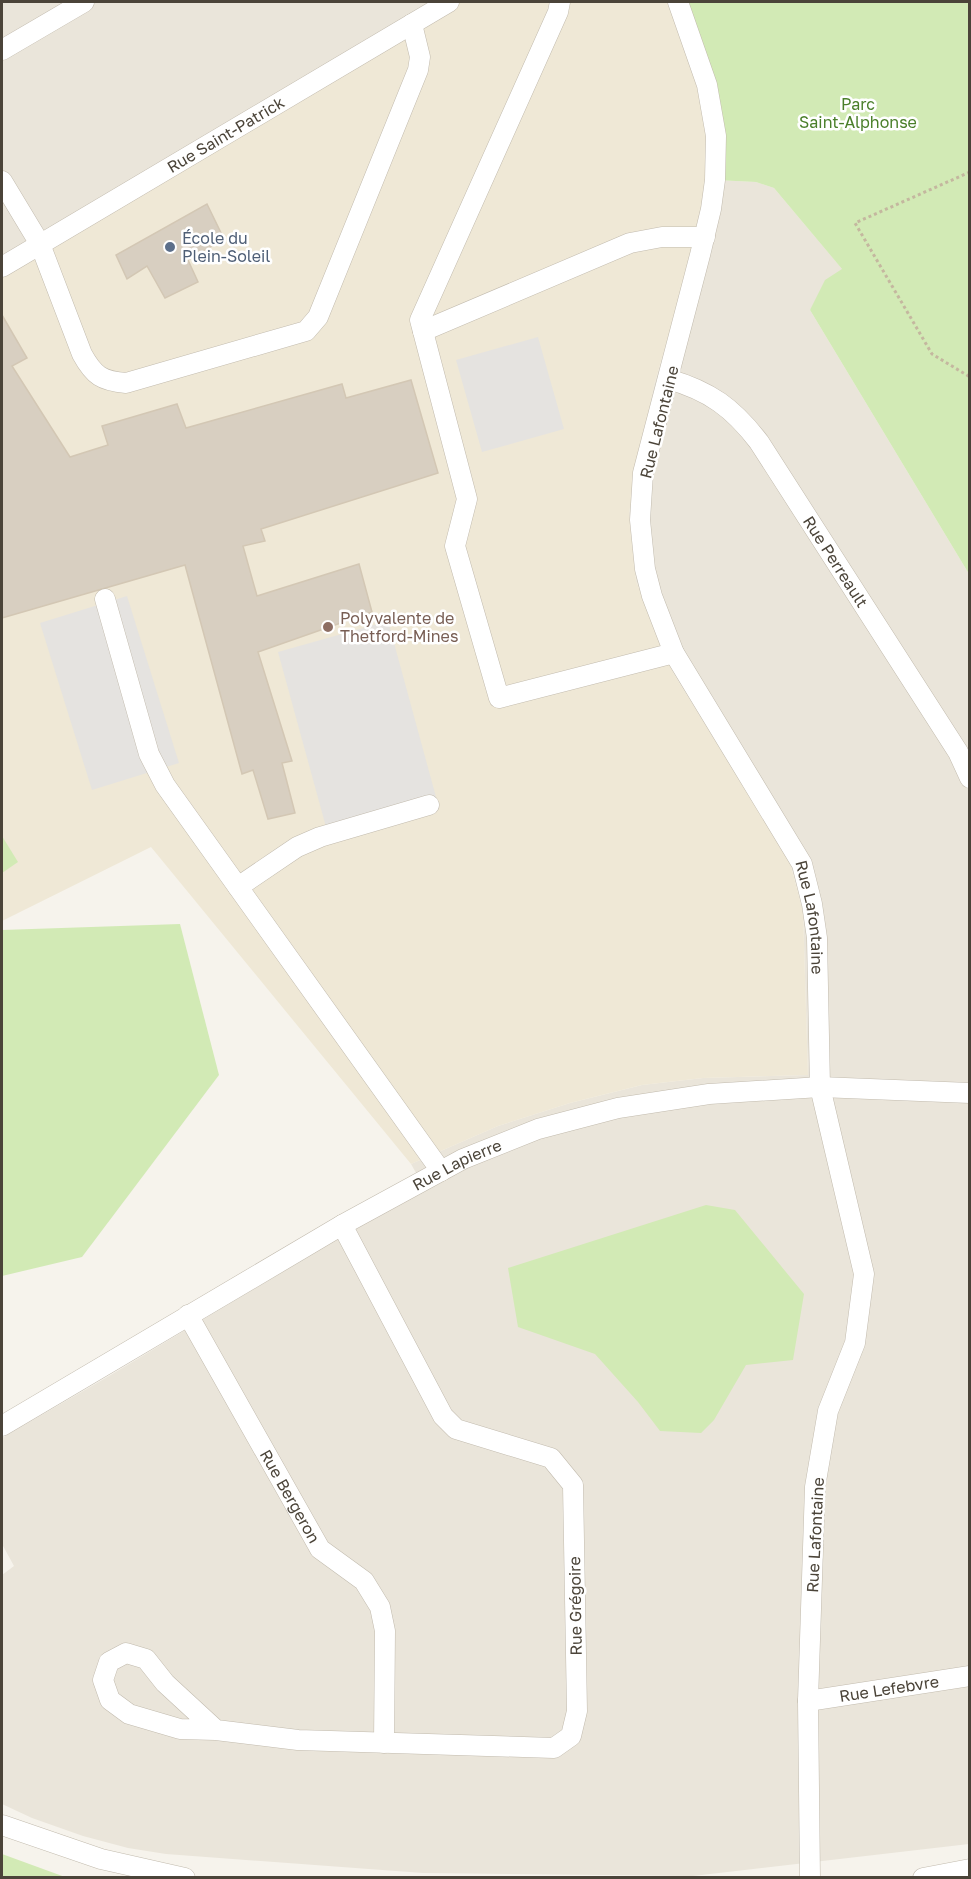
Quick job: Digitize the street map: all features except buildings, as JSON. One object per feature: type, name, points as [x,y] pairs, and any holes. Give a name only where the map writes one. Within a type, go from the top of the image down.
[{"type":"street","points":[[2,50],[84,2]]},
{"type":"street","name":"Rue Saint-Patrick","points":[[2,267],[449,2]]},
{"type":"street","points":[[560,2],[553,23],[420,320],[467,499],[455,546],[499,698],[674,653]]},
{"type":"street","name":"Rue Lafontaine","points":[[678,2],[707,85],[716,136],[715,180],[705,237],[643,474],[640,520],[645,569],[649,587],[674,653],[802,864],[812,904],[817,938],[820,1087],[864,1274],[855,1343],[828,1411],[815,1487],[808,1701],[810,1878]]},
{"type":"street","points":[[2,181],[40,244],[90,370],[107,381],[126,384],[306,331],[318,317],[418,70],[420,57],[412,24]]},
{"type":"street","points":[[423,331],[630,243],[662,237],[705,237]]},
{"type":"street","name":"Rue Perreault","points":[[668,379],[688,385],[717,400],[741,419],[759,442],[958,752],[969,778]]},
{"type":"street","points":[[105,599],[149,754],[165,785],[441,1171]]},
{"type":"street","points":[[238,887],[297,847],[320,837],[429,805]]},
{"type":"street","name":"Rue Lapierre","points":[[2,1426],[342,1225],[463,1159],[538,1129],[618,1108],[709,1094],[820,1087],[969,1093]]},
{"type":"street","name":"Rue Grégoire","points":[[216,1730],[165,1683],[146,1659],[126,1653],[109,1662],[104,1680],[110,1700],[129,1714],[180,1729],[216,1730],[298,1740],[554,1748],[571,1736],[577,1711],[573,1485],[551,1458],[456,1429],[443,1416],[342,1225]]},
{"type":"street","name":"Rue Bergeron","points":[[188,1315],[320,1549],[364,1581],[380,1607],[385,1631],[384,1743]]},
{"type":"street","name":"Rue Lefebvre","points":[[808,1701],[969,1676]]},
{"type":"street","points":[[2,1825],[101,1859],[185,1878]]},
{"type":"street","points":[[923,1878],[969,1869]]},
{"type":"path","points":[[969,172],[855,223],[932,354],[969,377]]},
{"type":"shaded area","points":[[2,2],[454,2],[2,276]]},
{"type":"shaded area","name":"Polyvalente de Thetford-Mines","points":[[454,2],[678,2],[707,85],[715,180],[654,385],[629,513],[636,581],[674,674],[789,859],[803,911],[808,1075],[703,1078],[642,1085],[570,1103],[498,1126],[411,1164],[151,847],[2,921],[2,276]]},
{"type":"shaded area","points":[[715,180],[756,182],[774,188],[843,270],[810,310],[969,574],[969,1844],[693,1876],[423,1873],[166,1854],[128,1848],[83,1836],[32,1818],[2,1804],[2,1575],[14,1566],[2,1544],[2,1438],[424,1187],[411,1164],[498,1126],[570,1103],[642,1085],[703,1078],[808,1075],[803,911],[789,859],[674,674],[636,581],[629,513],[636,455],[654,385]]},
{"type":"shaded area","points":[[538,337],[564,429],[482,452],[456,360]]},
{"type":"shaded area","points":[[127,596],[179,763],[92,790],[40,623]]},
{"type":"shaded area","points":[[388,621],[436,797],[326,827],[278,652]]},
{"type":"green space","name":"Parc Saint-Alphonse","points":[[677,2],[969,2],[969,574],[810,310],[825,280],[842,269],[774,188],[756,182],[715,180],[716,136]]},
{"type":"green space","points":[[2,836],[18,862],[2,873]]},
{"type":"green space","points":[[180,924],[219,1075],[82,1257],[2,1276],[2,930]]},
{"type":"green space","points":[[706,1205],[735,1210],[804,1294],[793,1360],[746,1365],[714,1420],[701,1433],[660,1431],[638,1402],[595,1354],[518,1327],[508,1268]]},
{"type":"green space","points":[[2,1854],[65,1877],[2,1877]]},
{"type":"place","name":"École du Plein-Soleil","points":[[170,247]]},
{"type":"place","name":"Polyvalente de Thetford-Mines","points":[[328,627]]}]
